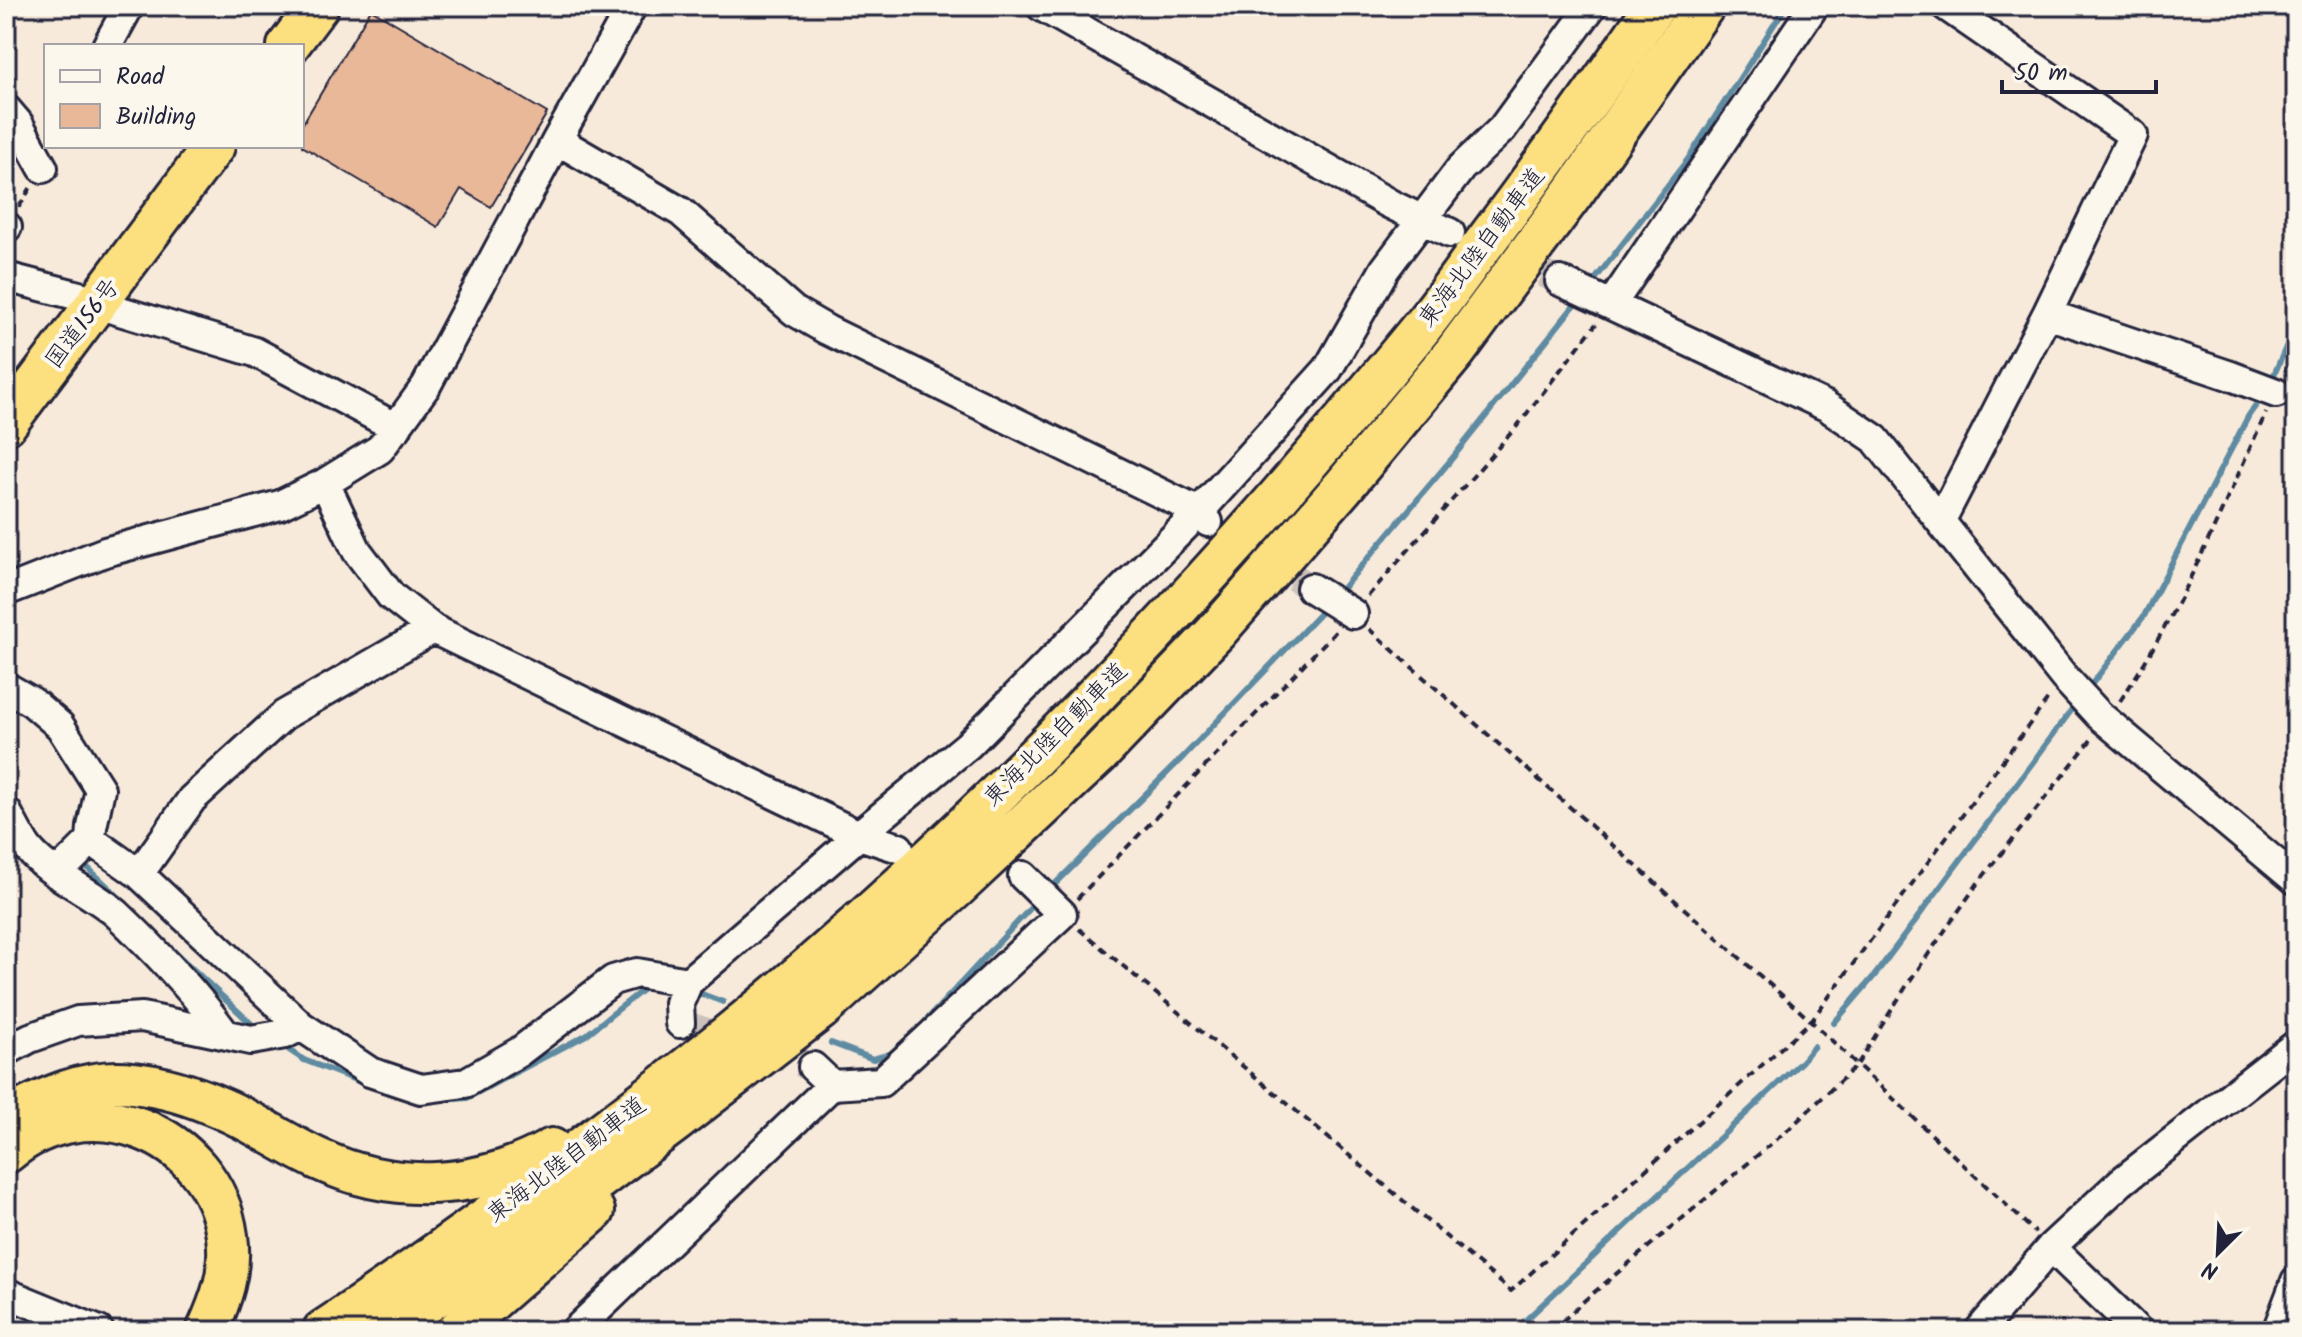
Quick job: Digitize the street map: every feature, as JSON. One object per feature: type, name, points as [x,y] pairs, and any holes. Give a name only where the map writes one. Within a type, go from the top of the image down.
[{"type":"highway","points":[[290,44],[318,6]]},
{"type":"highway","name":"東海北陸自動車道","points":[[323,1331],[404,1277],[647,1099],[788,986],[910,856],[1064,729],[1310,460],[1433,313],[1540,170],[1655,6]]},
{"type":"highway","name":"東海北陸自動車道","points":[[387,1331],[577,1195],[821,1009],[1098,755],[1216,632],[1343,487],[1455,352],[1573,193],[1704,6]]},
{"type":"highway","name":"国道156号","points":[[6,424],[92,301],[212,148]]},
{"type":"highway","name":"国道156号","points":[[6,384],[39,346],[92,301]]},
{"type":"highway","points":[[6,1119],[40,1100],[86,1085],[131,1082],[175,1091],[222,1108],[319,1160],[361,1175],[402,1182],[442,1184],[482,1178],[526,1163],[577,1134],[642,1088],[852,917],[910,856]]},
{"type":"highway","points":[[457,1331],[821,1009]]},
{"type":"highway","points":[[6,1153],[42,1132],[77,1120],[111,1120],[143,1129],[176,1147],[201,1171],[218,1200],[227,1236],[228,1270],[221,1302],[207,1331]]},
{"type":"street","points":[[108,44],[129,6]]},
{"type":"street","points":[[6,591],[105,552],[280,505],[325,483],[380,449],[426,386],[632,6]]},
{"type":"street","points":[[1041,6],[1308,158],[1450,233]]},
{"type":"street","points":[[91,840],[139,874],[301,1026],[370,1072],[421,1089],[465,1083],[519,1052],[613,980],[637,973],[684,997],[859,835],[968,745],[1204,517],[1328,369],[1385,269],[1461,168],[1502,129],[1592,6]]},
{"type":"street","points":[[1608,303],[1814,6]]},
{"type":"street","points":[[1941,520],[2047,314],[2133,135],[1946,6]]},
{"type":"street","points":[[6,109],[48,157]]},
{"type":"street","points":[[557,140],[681,212],[794,311],[1204,517]]},
{"type":"street","points":[[6,277],[255,352],[397,428]]},
{"type":"street","points":[[1563,282],[1826,406],[1875,439],[2068,681],[2102,718],[2296,880]]},
{"type":"street","points":[[2047,314],[2268,390]]},
{"type":"street","points":[[325,483],[357,551],[391,596],[433,629],[859,835],[910,856]]},
{"type":"street","points":[[139,874],[192,799],[284,715],[433,629]]},
{"type":"street","points":[[6,687],[32,702],[60,726],[100,789],[91,840],[57,874]]},
{"type":"street","points":[[6,811],[25,845],[57,874],[116,913],[201,1000],[225,1034]]},
{"type":"street","points":[[575,1331],[823,1076],[881,1082],[1042,896]]},
{"type":"street","points":[[6,1051],[30,1038],[78,1021],[142,1017],[251,1040],[285,1034],[301,1026]]},
{"type":"street","points":[[1979,1331],[2051,1247],[2121,1182],[2296,1045]]},
{"type":"street","points":[[2051,1247],[2138,1331]]},
{"type":"street","points":[[2277,1331],[2296,1281]]},
{"type":"street","points":[[6,1293],[99,1331]]},
{"type":"path","points":[[6,226],[48,157]]},
{"type":"path","points":[[1608,303],[1518,425],[1331,601],[1042,896],[1511,1291],[1811,1021],[2068,681]]},
{"type":"path","points":[[1552,1331],[1790,1128],[1857,1065],[1909,982],[1978,883],[2140,672],[2200,556],[2268,390]]},
{"type":"path","points":[[1331,601],[1811,1021],[2051,1247]]},
{"type":"building","points":[[371,9],[547,113],[491,207],[461,189],[438,227],[304,147],[304,122]]},
{"type":"waterway","points":[[1590,286],[1688,159],[1786,6]]},
{"type":"waterway","points":[[1337,595],[1450,461],[1581,297]]},
{"type":"waterway","points":[[2270,384],[2296,324]]},
{"type":"waterway","points":[[2088,689],[2144,616],[2249,415],[2262,397]]},
{"type":"waterway","points":[[1049,890],[1183,757],[1327,606]]},
{"type":"waterway","points":[[1834,1023],[1875,975],[2076,704]]},
{"type":"waterway","points":[[89,869],[124,902]]},
{"type":"waterway","points":[[831,1043],[873,1059],[890,1054],[920,1027],[1038,900]]},
{"type":"waterway","points":[[166,944],[257,1029]]},
{"type":"waterway","points":[[442,1100],[467,1098],[586,1035],[650,984]]},
{"type":"waterway","points":[[691,990],[723,1002]]},
{"type":"waterway","points":[[1514,1331],[1802,1061],[1814,1046]]},
{"type":"waterway","points":[[289,1050],[304,1060],[363,1083]]},
{"type":"tunnel","points":[[1466,239],[1560,281]]},
{"type":"tunnel","points":[[1259,555],[1311,588]]},
{"type":"tunnel","points":[[680,1023],[813,1067]]}]
